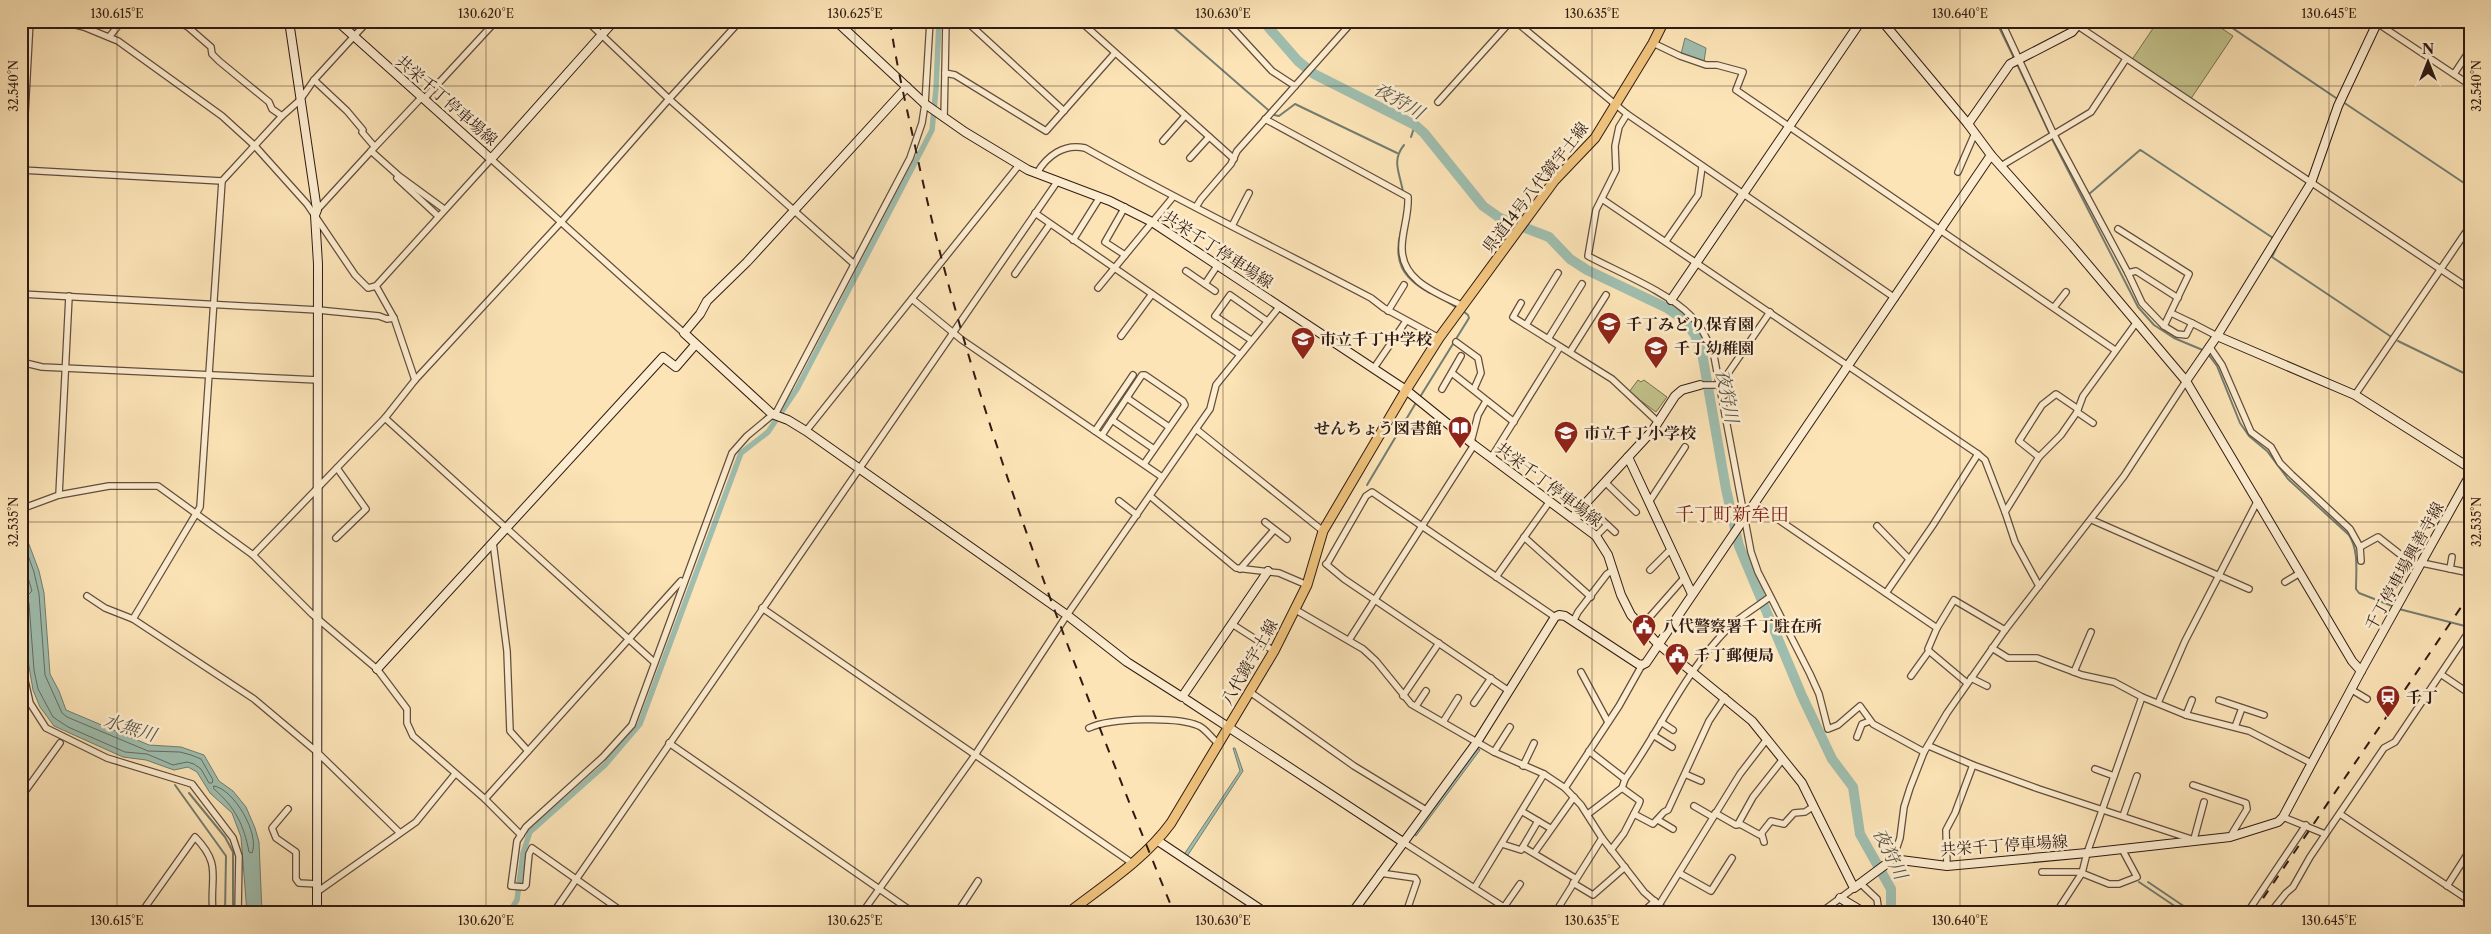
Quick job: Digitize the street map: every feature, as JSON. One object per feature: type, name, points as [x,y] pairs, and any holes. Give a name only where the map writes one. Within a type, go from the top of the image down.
[{"type":"main road","name":"県道14号八代鏡宇土線","points":[[1407,392],[1439,338],[1554,181],[1595,138],[1613,105],[1654,43],[1664,21]]},
{"type":"main road","name":"八代鏡宇土線","points":[[1068,913],[1158,840],[1183,804],[1274,651],[1296,610],[1307,585],[1323,531],[1407,392]]},
{"type":"street","points":[[21,188],[30,21]]},
{"type":"street","points":[[60,21],[84,27],[110,37],[138,54],[222,116],[255,146],[316,212],[355,275],[368,288],[376,286],[490,158],[772,414],[788,420],[806,431],[1067,614],[1127,662],[1182,697],[1268,571]]},
{"type":"street","points":[[110,37],[122,21]]},
{"type":"street","points":[[176,21],[203,39],[211,47],[212,54],[219,61],[240,77],[268,102],[272,109],[282,116]]},
{"type":"street","points":[[289,21],[316,212],[318,310],[317,913]]},
{"type":"street","name":"共栄千丁停車場線","points":[[337,21],[490,158],[614,21]]},
{"type":"street","points":[[133,619],[200,507],[222,181],[282,116],[300,100],[314,80],[368,21]]},
{"type":"street","points":[[316,212],[371,150],[420,99],[424,99],[496,21]]},
{"type":"street","points":[[587,21],[669,99],[854,264]]},
{"type":"street","points":[[253,555],[384,418],[415,380],[561,222],[740,21]]},
{"type":"street","name":"共栄千丁停車場線","points":[[836,21],[937,114],[1019,164],[1057,182],[1125,207],[1152,222],[1374,368],[1596,536],[1608,555],[1626,605],[1641,626],[1658,644],[1752,721],[1767,739],[1802,783],[1857,886]]},
{"type":"street","points":[[624,913],[575,881],[532,848],[528,854],[524,887],[511,886],[517,841],[537,816],[604,757],[632,725],[684,578],[732,453],[777,411],[910,158],[922,123],[925,104],[930,21]]},
{"type":"street","points":[[944,118],[946,21]]},
{"type":"street","points":[[966,21],[1064,111]]},
{"type":"street","points":[[1080,21],[1234,159]]},
{"type":"street","points":[[1226,21],[1272,70],[1296,85]]},
{"type":"street","points":[[1196,208],[1201,199],[1234,159],[1237,151],[1268,114],[1353,21]]},
{"type":"street","points":[[1438,102],[1511,21]]},
{"type":"street","points":[[1516,21],[1613,105],[1895,298]]},
{"type":"street","points":[[1671,300],[1861,21]]},
{"type":"street","points":[[1882,21],[1968,124],[1991,155],[2186,381],[2352,661],[2361,671],[2283,816],[2326,834]]},
{"type":"street","points":[[2001,21],[2016,61],[2128,272],[2142,303],[2164,326],[2183,336],[2186,335],[2192,323]]},
{"type":"street","points":[[1820,913],[1890,862],[1900,838],[1904,807],[1924,752],[1969,680],[2005,630],[2092,520],[2124,476],[2206,349],[2217,336],[2311,183],[2338,106],[2377,22],[2470,85]]},
{"type":"street","points":[[1968,124],[2005,69],[2016,61],[2072,32],[2079,24],[2126,59],[2470,289]]},
{"type":"street","points":[[1654,43],[1680,56],[1706,65],[1716,65],[1743,72],[1736,90],[2055,306],[2115,350]]},
{"type":"street","points":[[2454,74],[2470,50]]},
{"type":"street","points":[[945,73],[955,75],[1046,131],[1115,53]]},
{"type":"street","points":[[2001,166],[2053,133],[2091,112],[2126,59]]},
{"type":"street","points":[[314,80],[347,111],[363,130],[362,132],[371,150],[438,216]]},
{"type":"street","points":[[684,333],[700,314],[707,301],[795,210],[907,87]]},
{"type":"street","points":[[1268,114],[1408,197],[1409,212],[1402,247],[1403,262],[1411,276],[1461,308]]},
{"type":"street","points":[[1627,114],[1619,127],[1615,146],[1616,170],[1596,210],[1588,256],[1671,300],[1690,315],[1707,338],[1714,356],[1743,520],[1751,552],[1769,597],[1819,694],[1828,729],[1838,725],[1860,706],[1870,721],[1924,752]]},
{"type":"street","points":[[1163,141],[1185,116]]},
{"type":"street","points":[[1958,172],[1975,133]]},
{"type":"street","points":[[1190,158],[1209,136]]},
{"type":"street","points":[[1037,173],[1060,150],[1076,146],[1085,148],[1173,197],[1371,298],[1388,311],[1439,338]]},
{"type":"street","points":[[371,150],[399,176],[444,209]]},
{"type":"street","points":[[1565,788],[1642,665],[1895,298],[1991,155]]},
{"type":"street","points":[[806,431],[1019,164]]},
{"type":"street","points":[[1666,242],[1698,195],[1702,167]]},
{"type":"street","points":[[22,170],[222,181]]},
{"type":"street","points":[[553,913],[1057,182]]},
{"type":"street","points":[[1232,226],[1249,193]]},
{"type":"street","points":[[1073,240],[1100,197]]},
{"type":"street","points":[[1098,288],[1173,197]]},
{"type":"street","points":[[1602,199],[1985,460],[2015,542],[2039,586]]},
{"type":"street","points":[[1125,207],[1105,242],[1125,255]]},
{"type":"street","points":[[1035,213],[1239,354]]},
{"type":"street","points":[[1015,274],[1050,224]]},
{"type":"street","points":[[2355,395],[2470,226]]},
{"type":"street","points":[[2118,229],[2188,274],[2164,326]]},
{"type":"street","points":[[1205,284],[1217,266]]},
{"type":"street","points":[[1186,271],[1215,291]]},
{"type":"street","points":[[2128,272],[2136,271],[2178,298]]},
{"type":"street","points":[[1526,325],[1558,273]]},
{"type":"street","points":[[1548,339],[1582,284]]},
{"type":"street","points":[[1388,311],[1404,285]]},
{"type":"street","points":[[376,286],[394,318],[415,380]]},
{"type":"street","points":[[2055,306],[2066,292]]},
{"type":"street","points":[[21,294],[318,310],[379,316],[387,320],[394,318]]},
{"type":"street","points":[[1121,336],[1152,294]]},
{"type":"street","points":[[1251,340],[1215,316],[1230,295],[1268,321]]},
{"type":"street","points":[[1570,352],[1606,295]]},
{"type":"street","points":[[59,495],[69,296]]},
{"type":"street","points":[[912,299],[953,333],[1162,477]]},
{"type":"street","points":[[1521,303],[1511,315],[1612,379],[1658,422]]},
{"type":"street","points":[[862,913],[975,755],[1067,614],[1196,430],[1210,409],[1216,385],[1239,354],[1280,306]]},
{"type":"street","points":[[1572,518],[1628,458],[1658,422],[1675,396],[1682,390],[1718,384],[1770,312]]},
{"type":"street","points":[[2171,314],[2217,336],[2355,395],[2470,468]]},
{"type":"street","points":[[1374,368],[1406,321]]},
{"type":"street","points":[[2005,512],[2039,457],[2061,435],[2078,410],[2083,396],[2136,323]]},
{"type":"street","points":[[1456,342],[1478,358],[1481,373],[1474,389]]},
{"type":"street","points":[[377,669],[663,356],[676,367],[695,345]]},
{"type":"street","points":[[1491,458],[1560,346]]},
{"type":"street","points":[[2206,349],[2222,366],[2252,432],[2271,447],[2280,463],[2350,529],[2360,548],[2361,561]]},
{"type":"street","points":[[1442,389],[1461,356]]},
{"type":"street","points":[[21,362],[42,367],[66,369],[318,380]]},
{"type":"street","points":[[1452,373],[1514,422]]},
{"type":"street","points":[[1095,431],[1133,375]]},
{"type":"street","points":[[1102,435],[1142,376],[1145,375],[1184,401],[1184,405],[1144,464]]},
{"type":"street","points":[[2039,457],[2019,441],[2042,405],[2056,394],[2092,423]]},
{"type":"street","points":[[1127,398],[1169,428]]},
{"type":"street","points":[[1349,640],[1376,600],[1472,444],[1478,415],[1486,401]]},
{"type":"street","points":[[384,418],[654,662]]},
{"type":"street","points":[[1112,420],[1154,449]]},
{"type":"street","points":[[1196,430],[1323,531]]},
{"type":"street","points":[[1649,502],[1685,447]]},
{"type":"street","points":[[1886,594],[1978,454]]},
{"type":"street","points":[[1628,458],[1692,594]]},
{"type":"street","points":[[336,538],[366,509],[337,468]]},
{"type":"street","name":"千丁停車場興善寺線","points":[[2361,671],[2470,475]]},
{"type":"street","points":[[1605,482],[1636,512]]},
{"type":"street","points":[[21,510],[59,495],[109,486],[158,486],[253,555],[317,618],[377,669],[406,709],[407,723],[413,736],[485,799],[521,834]]},
{"type":"street","points":[[1509,690],[1331,571],[1327,564],[1370,492],[1554,617]]},
{"type":"street","points":[[1150,496],[1236,568],[1268,571],[1307,585]]},
{"type":"street","points":[[2158,703],[2186,641],[2258,500]]},
{"type":"street","points":[[1118,501],[1137,515]]},
{"type":"street","points":[[1496,577],[1550,501]]},
{"type":"street","points":[[1754,503],[1937,628]]},
{"type":"street","points":[[1601,518],[1615,532]]},
{"type":"street","points":[[2092,520],[2249,589]]},
{"type":"street","points":[[1265,522],[1287,539]]},
{"type":"street","points":[[1596,536],[1607,525]]},
{"type":"street","points":[[1877,526],[1909,559]]},
{"type":"street","points":[[1240,569],[1274,530]]},
{"type":"street","points":[[2360,548],[2378,537],[2406,559],[2421,565],[2470,573]]},
{"type":"street","points":[[1524,538],[1591,597]]},
{"type":"street","points":[[493,542],[507,651],[510,731],[528,751]]},
{"type":"street","points":[[1650,570],[1670,549]]},
{"type":"street","points":[[2450,569],[2452,557]]},
{"type":"street","points":[[1573,622],[1578,612],[1607,574],[1613,570]]},
{"type":"street","points":[[2285,582],[2300,573]]},
{"type":"street","points":[[485,799],[684,578]]},
{"type":"street","points":[[1641,626],[1684,578]]},
{"type":"street","points":[[87,596],[105,608],[133,619],[254,699],[317,752],[399,832]]},
{"type":"street","points":[[1588,814],[1622,788],[1625,779],[1692,671],[1719,637],[1769,597]]},
{"type":"street","points":[[1912,676],[1929,651],[1928,649],[1937,628],[1954,600],[2005,630]]},
{"type":"street","points":[[762,608],[1132,863]]},
{"type":"street","points":[[1296,610],[1349,640],[1376,661],[1403,696],[1416,706],[1494,752],[1544,774],[1565,788],[1588,814],[1602,838],[1644,892],[1668,913]]},
{"type":"street","points":[[1352,913],[1477,742],[1554,617],[1559,615],[1565,616],[1642,665]]},
{"type":"street","points":[[1232,624],[1274,651]]},
{"type":"street","points":[[2270,913],[2286,893],[2294,887],[2326,834],[2384,748],[2395,742],[2442,675],[2470,630]]},
{"type":"street","points":[[2074,672],[2091,632]]},
{"type":"street","points":[[1403,696],[1439,643]]},
{"type":"street","points":[[1992,648],[2008,658],[2037,658],[2074,672],[2114,682],[2142,697],[2186,715],[2235,727],[2267,738],[2279,748],[2312,763]]},
{"type":"street","points":[[1929,651],[1969,680],[1987,686]]},
{"type":"street","points":[[21,663],[30,703],[46,728],[107,758],[192,784],[233,838],[237,848],[239,856],[238,913]]},
{"type":"street","points":[[1581,672],[1608,722]]},
{"type":"street","points":[[2442,675],[2470,694]]},
{"type":"street","points":[[1474,703],[1490,678]]},
{"type":"street","points":[[1416,706],[1426,690]]},
{"type":"street","points":[[2352,690],[2367,699]]},
{"type":"street","points":[[1250,692],[1354,766],[1426,810]]},
{"type":"street","points":[[1634,814],[1651,824],[1668,810],[1709,721],[1725,697]]},
{"type":"street","points":[[2056,913],[2082,873],[2087,853],[2142,697]]},
{"type":"street","points":[[1443,722],[1458,698]]},
{"type":"street","points":[[1187,700],[1514,913]]},
{"type":"street","points":[[2186,715],[2192,700]]},
{"type":"street","points":[[2219,700],[2264,715]]},
{"type":"street","points":[[2235,727],[2242,708]]},
{"type":"street","points":[[1088,728],[1135,719],[1159,720],[1199,726],[1219,744]]},
{"type":"street","points":[[1857,737],[1862,724],[1870,721]]},
{"type":"street","points":[[1661,722],[1673,730]]},
{"type":"street","points":[[1494,752],[1510,727]]},
{"type":"street","points":[[1653,735],[1672,747]]},
{"type":"street","points":[[1642,913],[1657,903],[1679,873],[1740,774],[1767,739]]},
{"type":"street","points":[[21,796],[60,743]]},
{"type":"street","points":[[669,743],[914,913]]},
{"type":"street","points":[[1523,766],[1534,743]]},
{"type":"street","points":[[1929,746],[1973,765],[2194,841],[2204,802]]},
{"type":"street","points":[[1589,751],[1625,779]]},
{"type":"street","points":[[1738,824],[1753,797],[1783,759]]},
{"type":"street","points":[[1947,866],[1946,830],[1955,813],[1973,765]]},
{"type":"street","points":[[2095,769],[2114,776]]},
{"type":"street","points":[[288,810],[272,828],[276,838],[296,852],[296,879],[299,883],[317,888],[416,822],[455,774]]},
{"type":"street","points":[[1475,887],[1510,829],[1523,812],[1544,774]]},
{"type":"street","points":[[1685,774],[1701,781]]},
{"type":"street","points":[[2124,816],[2137,776]]},
{"type":"street","points":[[2193,785],[2246,803],[2247,809],[2230,837]]},
{"type":"street","points":[[1611,850],[1640,802],[1622,788]]},
{"type":"street","points":[[1535,852],[1550,828],[1574,798]]},
{"type":"street","points":[[1694,806],[1762,835]]},
{"type":"street","points":[[1764,842],[1762,835],[1771,821],[1774,820],[1784,824],[1794,813],[1804,812],[1814,806]]},
{"type":"street","points":[[1523,812],[1550,828]]},
{"type":"street","points":[[2340,814],[2470,901]]},
{"type":"street","name":"共栄千丁停車場線","points":[[1890,862],[1947,866],[2230,837],[2278,822],[2283,816]]},
{"type":"street","points":[[1658,820],[1673,829]]},
{"type":"street","points":[[1502,844],[1517,850],[1523,847],[1538,821]]},
{"type":"street","points":[[2247,913],[2306,825]]},
{"type":"street","points":[[141,913],[195,837],[207,849],[214,866],[211,899],[213,913]]},
{"type":"street","points":[[1555,913],[1602,838]]},
{"type":"street","points":[[1158,840],[1266,913]]},
{"type":"street","points":[[1523,847],[1535,852],[1593,895],[1625,867]]},
{"type":"street","points":[[2042,872],[2082,873],[2110,884],[2119,884],[2136,878],[2134,869],[2122,849]]},
{"type":"street","points":[[2447,886],[2470,850]]},
{"type":"street","points":[[1679,873],[1711,891],[1732,858]]},
{"type":"street","points":[[1380,873],[1415,878],[1417,881],[1406,913]]},
{"type":"street","points":[[957,913],[978,881]]},
{"type":"street","points":[[1504,907],[1520,884]]},
{"type":"street","points":[[1857,886],[1877,898],[1879,913]]},
{"type":"street","points":[[1840,898],[1865,913]]},
{"type":"green space","points":[[2158,21],[2211,21],[2233,36],[2190,100],[2131,61]]},
{"type":"green space","points":[[1638,380],[1641,382],[1644,380],[1667,397],[1656,412],[1629,392]]},
{"type":"water","points":[[1685,38],[1706,48],[1704,62],[1681,54]]},
{"type":"water","points":[[21,523],[39,571],[44,593],[50,674],[66,710],[149,745],[181,747],[204,755],[219,781],[233,791],[246,807],[255,828],[259,842],[262,913],[247,913],[241,837],[232,813],[210,793],[197,772],[188,767],[174,770],[146,760],[123,757],[54,726],[40,707],[33,690],[26,649],[21,593]]},
{"type":"water","points":[[1233,748],[1235,748],[1243,771],[1186,858],[1183,856],[1240,771]]},
{"type":"water","points":[[1477,748],[1480,750],[1416,836],[1414,835]]},
{"type":"waterway","points":[[509,913],[517,900],[523,853],[530,832],[605,765],[640,724],[741,453],[768,432],[797,389],[932,130],[939,21]]},
{"type":"waterway","points":[[1166,21],[1274,115],[1279,116],[1295,104],[1397,153]]},
{"type":"waterway","name":"夜狩川","points":[[1263,21],[1298,61],[1314,74],[1415,125],[1424,133],[1483,206],[1500,218],[1549,237],[1570,259],[1587,270],[1667,308],[1684,320],[1695,335],[1702,353],[1726,489],[1739,546],[1802,696],[1832,759],[1853,787],[1860,834],[1891,889],[1891,913]]},
{"type":"waterway","points":[[1996,21],[2015,60]]},
{"type":"waterway","points":[[2222,21],[2339,100]]},
{"type":"waterway","points":[[2017,64],[2053,141],[2138,307],[2154,325],[2174,338],[2205,351]]},
{"type":"waterway","points":[[2343,102],[2470,187]]},
{"type":"waterway","points":[[1411,137],[1415,125]]},
{"type":"waterway","points":[[1403,192],[1397,162],[1404,145]]},
{"type":"waterway","points":[[2088,195],[2140,150],[2273,238]]},
{"type":"waterway","points":[[1401,231],[1398,251],[1402,268],[1406,275],[1430,293]]},
{"type":"waterway","points":[[2279,242],[2272,257],[2390,336]]},
{"type":"waterway","points":[[1446,301],[1457,308]]},
{"type":"waterway","points":[[1420,397],[1469,318],[1463,311]]},
{"type":"waterway","points":[[2398,341],[2470,376]]},
{"type":"waterway","points":[[2208,354],[2217,366],[2240,423],[2249,436],[2267,451],[2288,479],[2349,535],[2356,554],[2356,589],[2359,593],[2395,607]]},
{"type":"waterway","points":[[1367,485],[1417,401]]},
{"type":"waterway","points":[[2399,609],[2465,626]]},
{"type":"waterway","points":[[175,785],[226,856],[225,913]]},
{"type":"waterway","points":[[189,793],[225,837],[233,852],[233,913]]},
{"type":"waterway","points":[[2139,882],[2185,913]]},
{"type":"waterway","points":[[2148,882],[2194,913]]},
{"type":"railway","points":[[890,21],[905,100],[938,245],[995,439],[1027,535],[1062,630],[1174,913]]},
{"type":"railway","points":[[2253,913],[2470,594]]},
{"type":"place","name":"千丁みどり保育園","points":[[1609,345]]},
{"type":"place","name":"市立千丁中学校","points":[[1303,360]]},
{"type":"place","name":"千丁幼稚園","points":[[1656,369]]},
{"type":"place","name":"せんちょう図書館","points":[[1460,449]]},
{"type":"place","name":"市立千丁小学校","points":[[1566,454]]},
{"type":"place","name":"八代警察署千丁駐在所","points":[[1644,647]]},
{"type":"place","name":"千丁郵便局","points":[[1677,676]]},
{"type":"place","name":"千丁","points":[[2388,718]]},
{"type":"district","name":"千丁町新牟田","points":[[1732,514]]},
{"type":"water label","name":"水無川","points":[[130,728]]}]
